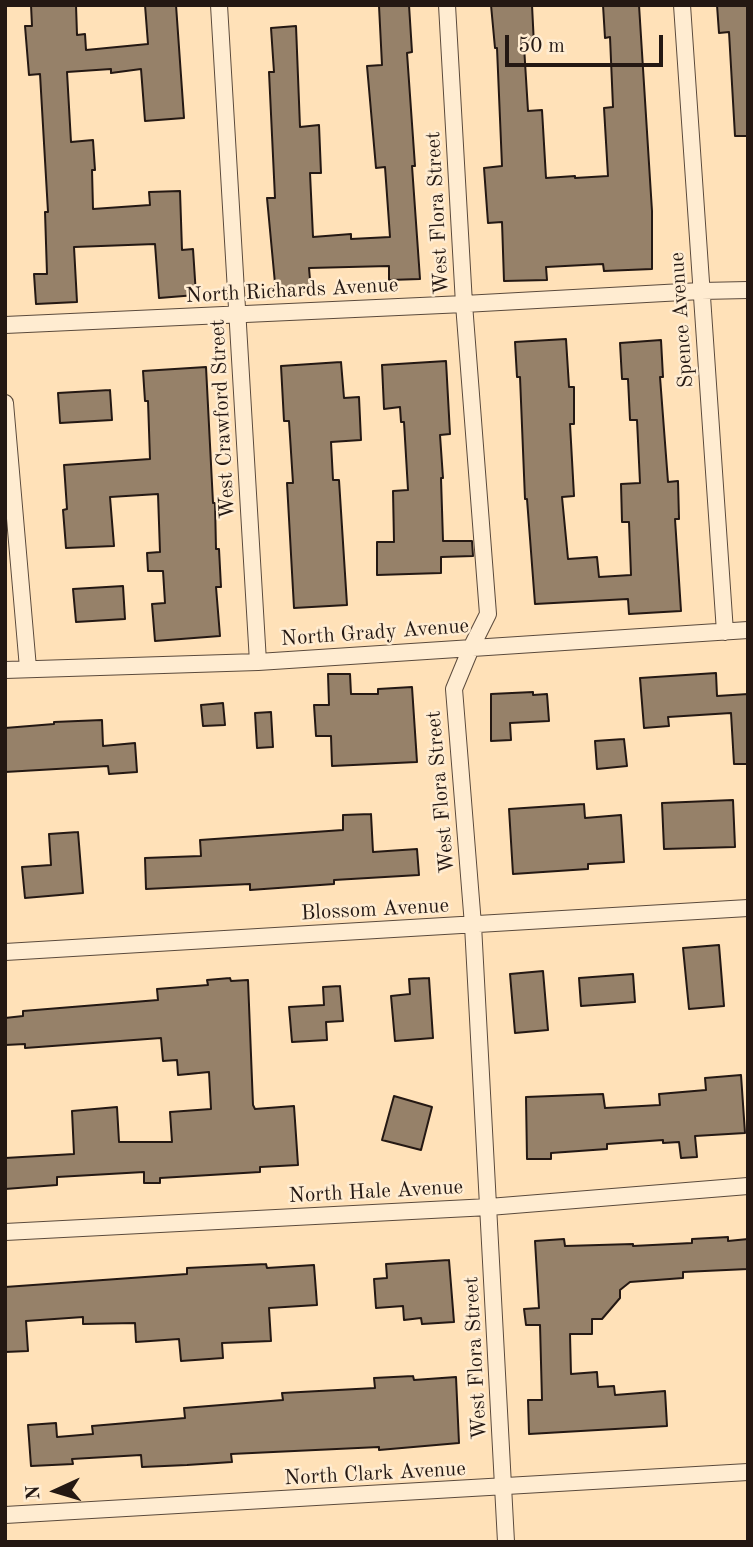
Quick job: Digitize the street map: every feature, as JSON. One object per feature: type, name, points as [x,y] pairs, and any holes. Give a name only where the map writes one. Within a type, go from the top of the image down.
[{"type":"street","name":"West Crawford Street","points":[[219,5],[258,662]]},
{"type":"street","name":"West Flora Street","points":[[447,5],[464,304],[488,614],[454,689],[474,925],[506,1542]]},
{"type":"street","name":"Spence Avenue","points":[[682,5],[725,632]]},
{"type":"street","name":"North Richards Avenue","points":[[5,325],[701,290],[748,290]]},
{"type":"street","points":[[5,403],[28,668]]},
{"type":"street","name":"North Grady Avenue","points":[[5,670],[258,662],[748,630]]},
{"type":"street","name":"Blossom Avenue","points":[[5,952],[748,908]]},
{"type":"street","name":"North Hale Avenue","points":[[5,1232],[489,1207],[748,1186]]},
{"type":"street","name":"North Clark Avenue","points":[[5,1515],[748,1472]]},
{"type":"building","points":[[31,5],[76,5],[77,35],[85,34],[86,50],[148,44],[145,5],[176,5],[184,118],[145,121],[141,69],[111,73],[111,69],[67,72],[71,142],[93,140],[93,209],[150,205],[149,192],[180,191],[182,250],[193,249],[196,295],[159,298],[155,244],[74,247],[77,302],[36,304],[34,274],[47,274],[45,212],[48,212],[40,74],[29,75],[25,26],[32,26]]},
{"type":"building","points":[[409,5],[412,52],[407,53],[420,279],[389,280],[389,266],[309,268],[311,291],[276,294],[267,198],[275,198],[269,72],[274,72],[271,28],[296,26],[300,127],[319,125],[321,173],[310,173],[313,237],[351,234],[351,239],[390,237],[385,167],[376,168],[367,66],[382,65],[379,6]]},
{"type":"building","points":[[491,5],[532,5],[534,45],[524,46],[528,111],[542,110],[546,178],[575,178],[608,176],[604,108],[613,107],[610,37],[605,38],[603,5],[639,5],[652,211],[652,269],[604,271],[603,264],[546,267],[547,280],[504,281],[502,222],[488,223],[484,168],[502,166],[497,48]]},
{"type":"building","points":[[717,5],[748,5],[748,136],[735,136],[729,32],[719,33]]},
{"type":"building","points":[[566,339],[569,387],[574,387],[574,424],[570,424],[574,496],[562,497],[568,559],[597,557],[599,577],[631,575],[629,522],[622,522],[621,484],[640,483],[637,420],[630,420],[628,379],[622,379],[620,343],[661,340],[663,377],[660,377],[668,482],[678,481],[679,519],[675,519],[681,611],[629,614],[628,599],[535,604],[525,499],[520,377],[517,377],[515,342]]},
{"type":"building","points":[[446,361],[450,434],[440,435],[443,541],[472,541],[473,556],[441,557],[441,573],[377,575],[377,542],[394,542],[393,491],[408,490],[404,422],[401,422],[400,407],[384,409],[382,365]]},
{"type":"building","points":[[341,362],[344,398],[359,397],[361,440],[331,442],[333,480],[339,480],[347,605],[294,608],[287,483],[293,483],[289,421],[284,421],[281,366]]},
{"type":"building","points":[[206,367],[216,549],[219,549],[221,587],[216,587],[220,636],[155,641],[152,604],[165,603],[163,571],[148,571],[147,553],[160,552],[158,494],[110,497],[114,546],[66,548],[64,465],[150,459],[148,401],[145,401],[143,371]]},
{"type":"building","points":[[110,390],[112,420],[60,423],[58,393]]},
{"type":"building","points":[[123,586],[125,619],[76,622],[73,589]]},
{"type":"building","points":[[716,673],[717,696],[748,694],[748,764],[734,764],[731,713],[668,717],[669,726],[644,728],[640,678]]},
{"type":"building","points":[[328,674],[350,674],[351,694],[378,694],[378,689],[412,687],[417,762],[332,766],[331,736],[316,736],[314,705],[329,705]]},
{"type":"building","points":[[533,692],[533,695],[547,694],[549,721],[510,723],[511,740],[491,741],[491,694]]},
{"type":"building","points":[[223,703],[225,725],[203,726],[201,705]]},
{"type":"building","points":[[271,712],[273,747],[257,748],[255,713]]},
{"type":"building","points":[[102,720],[103,746],[135,743],[137,772],[109,774],[108,766],[5,772],[5,728]]},
{"type":"building","points":[[624,739],[627,766],[597,769],[595,741]]},
{"type":"building","points":[[733,800],[735,847],[664,849],[662,803]]},
{"type":"building","points":[[584,804],[585,818],[621,815],[624,862],[588,864],[588,869],[513,874],[509,809]]},
{"type":"building","points":[[371,814],[373,852],[417,849],[419,875],[334,880],[334,884],[250,890],[250,884],[146,889],[145,858],[201,856],[200,840],[343,830],[343,815]]},
{"type":"building","points":[[78,832],[83,893],[25,898],[22,867],[51,865],[49,834]]},
{"type":"building","points":[[719,945],[724,1006],[689,1009],[683,948]]},
{"type":"building","points":[[543,971],[548,1030],[515,1033],[510,974]]},
{"type":"building","points":[[633,974],[635,1002],[581,1006],[579,978]]},
{"type":"building","points":[[230,978],[231,981],[248,980],[253,1105],[255,1109],[294,1106],[298,1165],[260,1167],[260,1172],[160,1178],[160,1183],[144,1183],[144,1172],[57,1177],[57,1185],[5,1189],[5,1158],[74,1154],[72,1111],[117,1107],[119,1142],[172,1142],[170,1112],[211,1109],[209,1072],[178,1075],[177,1060],[163,1061],[161,1038],[25,1048],[25,1044],[5,1045],[5,1018],[23,1016],[23,1011],[158,1000],[157,989],[208,985],[207,980]]},
{"type":"building","points":[[429,978],[433,1038],[395,1041],[391,996],[410,994],[409,979]]},
{"type":"building","points":[[340,986],[343,1021],[326,1022],[327,1040],[292,1042],[289,1007],[324,1005],[323,987]]},
{"type":"building","points":[[741,1075],[745,1133],[695,1136],[697,1157],[681,1158],[679,1142],[663,1143],[663,1140],[607,1144],[607,1149],[551,1153],[551,1159],[527,1159],[526,1097],[603,1094],[605,1108],[660,1105],[659,1094],[706,1090],[705,1078]]},
{"type":"building","points":[[394,1096],[432,1107],[421,1150],[382,1140]]},
{"type":"building","points":[[728,1237],[728,1241],[748,1239],[748,1269],[683,1272],[683,1278],[630,1282],[620,1290],[620,1298],[602,1319],[592,1319],[592,1334],[570,1334],[571,1374],[597,1372],[598,1387],[614,1386],[615,1395],[665,1391],[667,1426],[529,1434],[528,1400],[542,1400],[540,1325],[526,1325],[524,1309],[539,1308],[535,1241],[564,1239],[565,1246],[633,1246],[692,1243],[692,1239]]},
{"type":"building","points":[[449,1260],[454,1322],[422,1324],[421,1318],[404,1320],[403,1306],[376,1308],[374,1279],[387,1278],[386,1264]]},
{"type":"building","points":[[266,1264],[267,1268],[314,1265],[317,1305],[269,1308],[271,1341],[222,1343],[223,1358],[181,1361],[179,1339],[136,1342],[135,1323],[83,1324],[83,1317],[26,1321],[28,1351],[5,1352],[5,1287],[187,1274],[187,1268]]},
{"type":"building","points":[[413,1376],[414,1380],[456,1377],[459,1443],[379,1450],[379,1447],[231,1454],[232,1462],[187,1465],[142,1467],[141,1455],[72,1459],[73,1464],[31,1466],[28,1425],[56,1423],[57,1437],[93,1434],[92,1426],[185,1418],[184,1408],[283,1400],[282,1393],[375,1388],[374,1378]]}]
